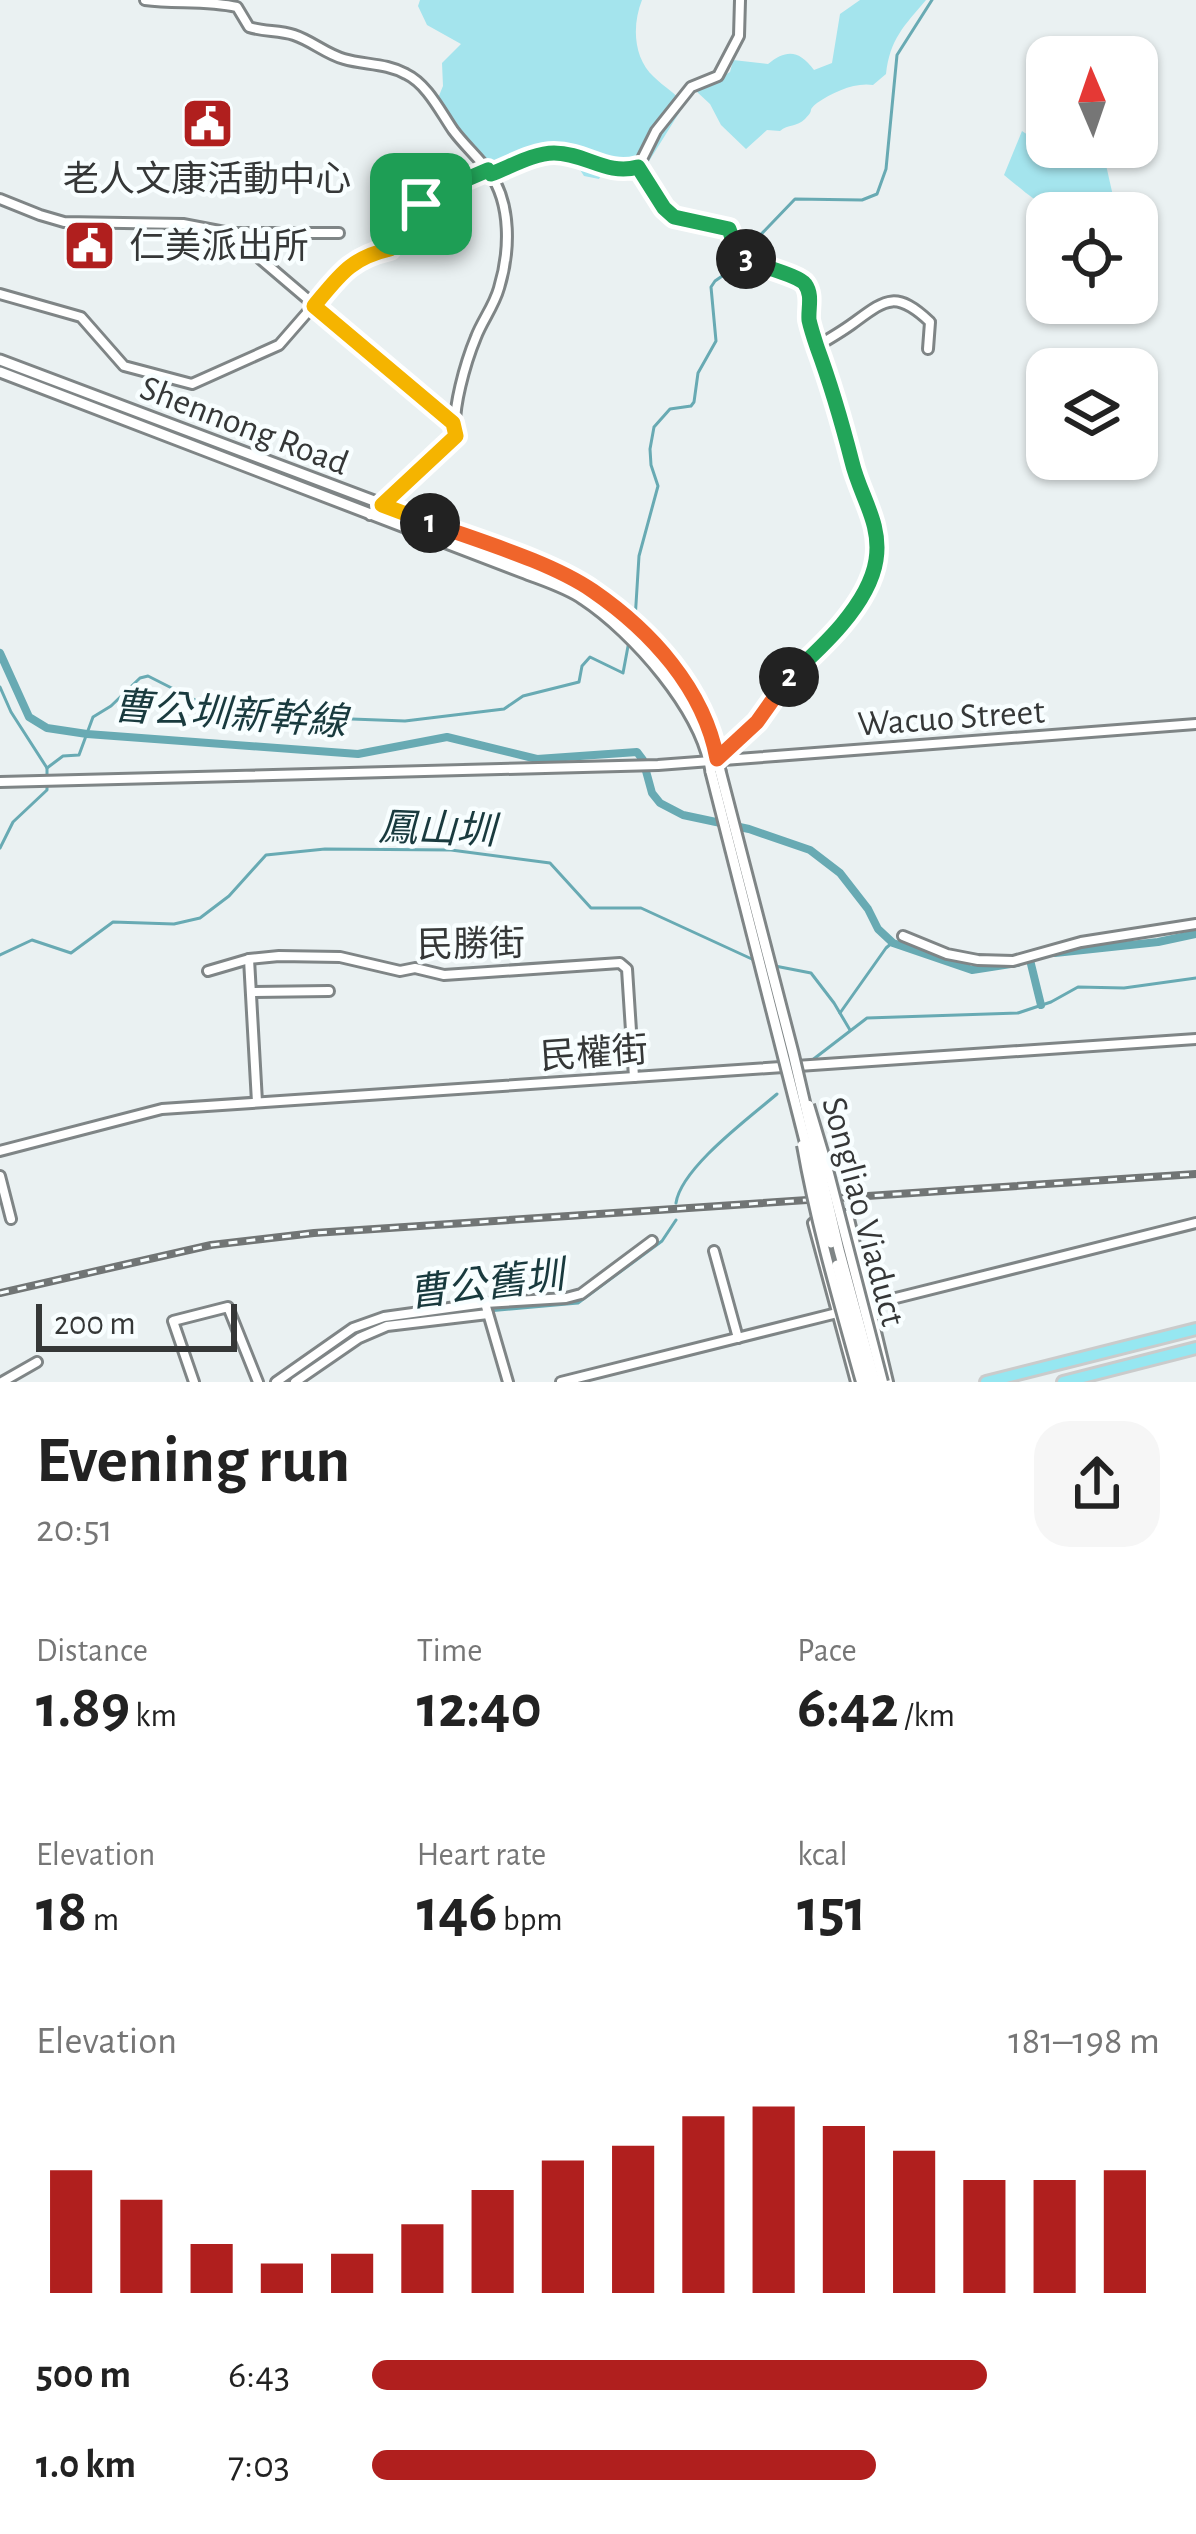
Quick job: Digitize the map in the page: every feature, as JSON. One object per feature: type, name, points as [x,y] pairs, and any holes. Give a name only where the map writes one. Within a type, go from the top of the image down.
[{"type":"main road","points":[[986,1382],[1196,1329]]},
{"type":"main road","points":[[1065,1362],[1066,1381],[1196,1348]]},
{"type":"street","points":[[145,0],[238,7],[249,27],[256,30],[287,33],[346,60],[405,73],[418,82],[500,192],[508,231],[505,260],[499,289],[475,340],[453,423],[456,436],[370,515]]},
{"type":"street","points":[[638,167],[656,131],[691,87],[718,76],[739,36],[740,0]]},
{"type":"street","points":[[0,294],[81,316],[124,366],[192,384],[279,345],[347,267],[366,255],[390,249],[432,194],[550,153],[580,157],[613,170],[638,167]]},
{"type":"street","points":[[638,167],[674,217],[729,229],[742,256],[802,280],[809,294],[808,316],[852,463],[872,511],[876,561],[845,622],[786,680],[757,722],[714,765]]},
{"type":"street","points":[[0,199],[64,222],[183,224],[230,233],[339,233]]},
{"type":"street","points":[[230,233],[453,423]]},
{"type":"street","points":[[817,346],[882,301],[897,301],[930,322],[928,349]]},
{"type":"street","name":"Shennong Road","points":[[0,360],[528,559],[591,590],[649,637],[682,678],[711,729],[714,765]]},
{"type":"street","name":"Shennong Road","points":[[0,372],[582,597],[640,647],[664,677],[714,765]]},
{"type":"street","name":"Wacuo Street","points":[[0,782],[714,765],[1196,724]]},
{"type":"street","name":"Songliao Viaduct","points":[[714,765],[872,1382]]},
{"type":"street","points":[[903,936],[946,954],[1013,961],[1081,943],[1196,924]]},
{"type":"street","name":"民勝街","points":[[208,970],[278,956],[340,957],[445,976],[620,962],[628,969],[634,1077]]},
{"type":"street","points":[[250,959],[257,1102]]},
{"type":"street","points":[[251,992],[329,991]]},
{"type":"street","name":"民權街","points":[[0,1150],[162,1109],[1196,1039]]},
{"type":"street","points":[[0,1176],[11,1219]]},
{"type":"street","points":[[848,1215],[870,1305],[872,1382],[837,1313],[813,1223],[820,1217],[848,1215]]},
{"type":"street","points":[[561,1382],[1196,1223]]},
{"type":"street","points":[[296,1382],[309,1379],[358,1338],[387,1326],[581,1294],[652,1240]]},
{"type":"street","points":[[714,1252],[738,1338]]},
{"type":"street","points":[[194,1382],[173,1322],[228,1307],[258,1382]]},
{"type":"street","points":[[276,1382],[353,1328],[384,1317],[486,1309]]},
{"type":"street","points":[[486,1309],[508,1382]]},
{"type":"street","points":[[2,1382],[37,1362]]},
{"type":"shaded area","points":[[420,0],[642,0],[636,30],[638,51],[647,69],[684,105],[641,174],[626,176],[604,169],[599,179],[584,176],[576,165],[556,157],[497,171],[436,103],[443,86],[442,63],[461,44],[427,25]]},
{"type":"shaded area","points":[[860,0],[926,0],[895,42],[886,74],[873,85],[852,86],[830,95],[802,122],[780,131],[767,130],[746,149],[696,91],[730,72],[733,60],[768,64],[793,54],[814,70],[832,63],[840,14]]},
{"type":"shaded area","points":[[1022,131],[1026,134],[1026,168],[1107,168],[1112,192],[1026,193],[1004,175]]},
{"type":"waterway","points":[[744,252],[795,199],[862,200],[877,194],[886,169],[897,55],[932,0]]},
{"type":"waterway","points":[[635,620],[639,556],[658,486],[651,465],[654,427],[670,409],[694,402],[698,373],[716,341],[711,287],[744,261]]},
{"type":"waterway","points":[[47,768],[63,756],[79,755],[93,717],[148,676],[215,710],[306,720],[405,721],[504,709],[523,696],[579,682],[582,666],[590,657],[623,673],[629,641]]},
{"type":"waterway","name":"曹公圳新幹線","points":[[0,653],[29,717],[47,728],[358,754],[447,737],[537,759],[637,752],[660,803],[683,815],[749,829],[810,850],[840,873],[893,943],[972,970],[1017,963]]},
{"type":"waterway","points":[[0,687],[47,768],[47,790],[13,822],[0,848]]},
{"type":"waterway","name":"鳳山圳","points":[[0,955],[32,940],[71,953],[113,922],[174,924],[200,918],[229,896],[266,855],[325,849],[451,850],[550,863],[591,908],[641,908],[754,960]]},
{"type":"waterway","name":"曹公圳新幹線","points":[[1055,953],[1196,934]]},
{"type":"waterway","points":[[840,1013],[893,942]]},
{"type":"waterway","points":[[1030,960],[1041,1005]]},
{"type":"waterway","name":"鳳山圳","points":[[775,966],[811,973],[850,1030]]},
{"type":"waterway","name":"曹公舊圳","points":[[811,1061],[867,1018],[1018,1013],[1078,987],[1124,988],[1196,978]]},
{"type":"waterway","name":"曹公舊圳","points":[[676,1203],[703,1159],[777,1094]]},
{"type":"waterway","name":"曹公舊圳","points":[[488,1311],[578,1303],[662,1241],[676,1220]]},
{"type":"waterway","name":"曹公舊圳","points":[[300,1374],[367,1332],[413,1319]]},
{"type":"railway","points":[[0,1293],[211,1245],[314,1233],[1196,1174]]},
{"type":"place","name":"老人文康活動中心","points":[[207,123]]},
{"type":"place","name":"仁美派出所","points":[[90,245]]},
{"type":"route","points":[[543,154],[580,157],[613,170],[638,167],[674,217],[729,229],[742,256],[768,270],[791,274],[806,286],[811,328],[852,463],[872,511],[876,561],[845,622],[786,680],[757,722],[717,759],[711,729],[682,678],[649,637],[591,590],[528,559],[382,505],[456,436],[453,423],[314,306],[347,267],[366,255],[390,249],[421,204],[432,194],[488,170],[491,174],[543,154]]}]
